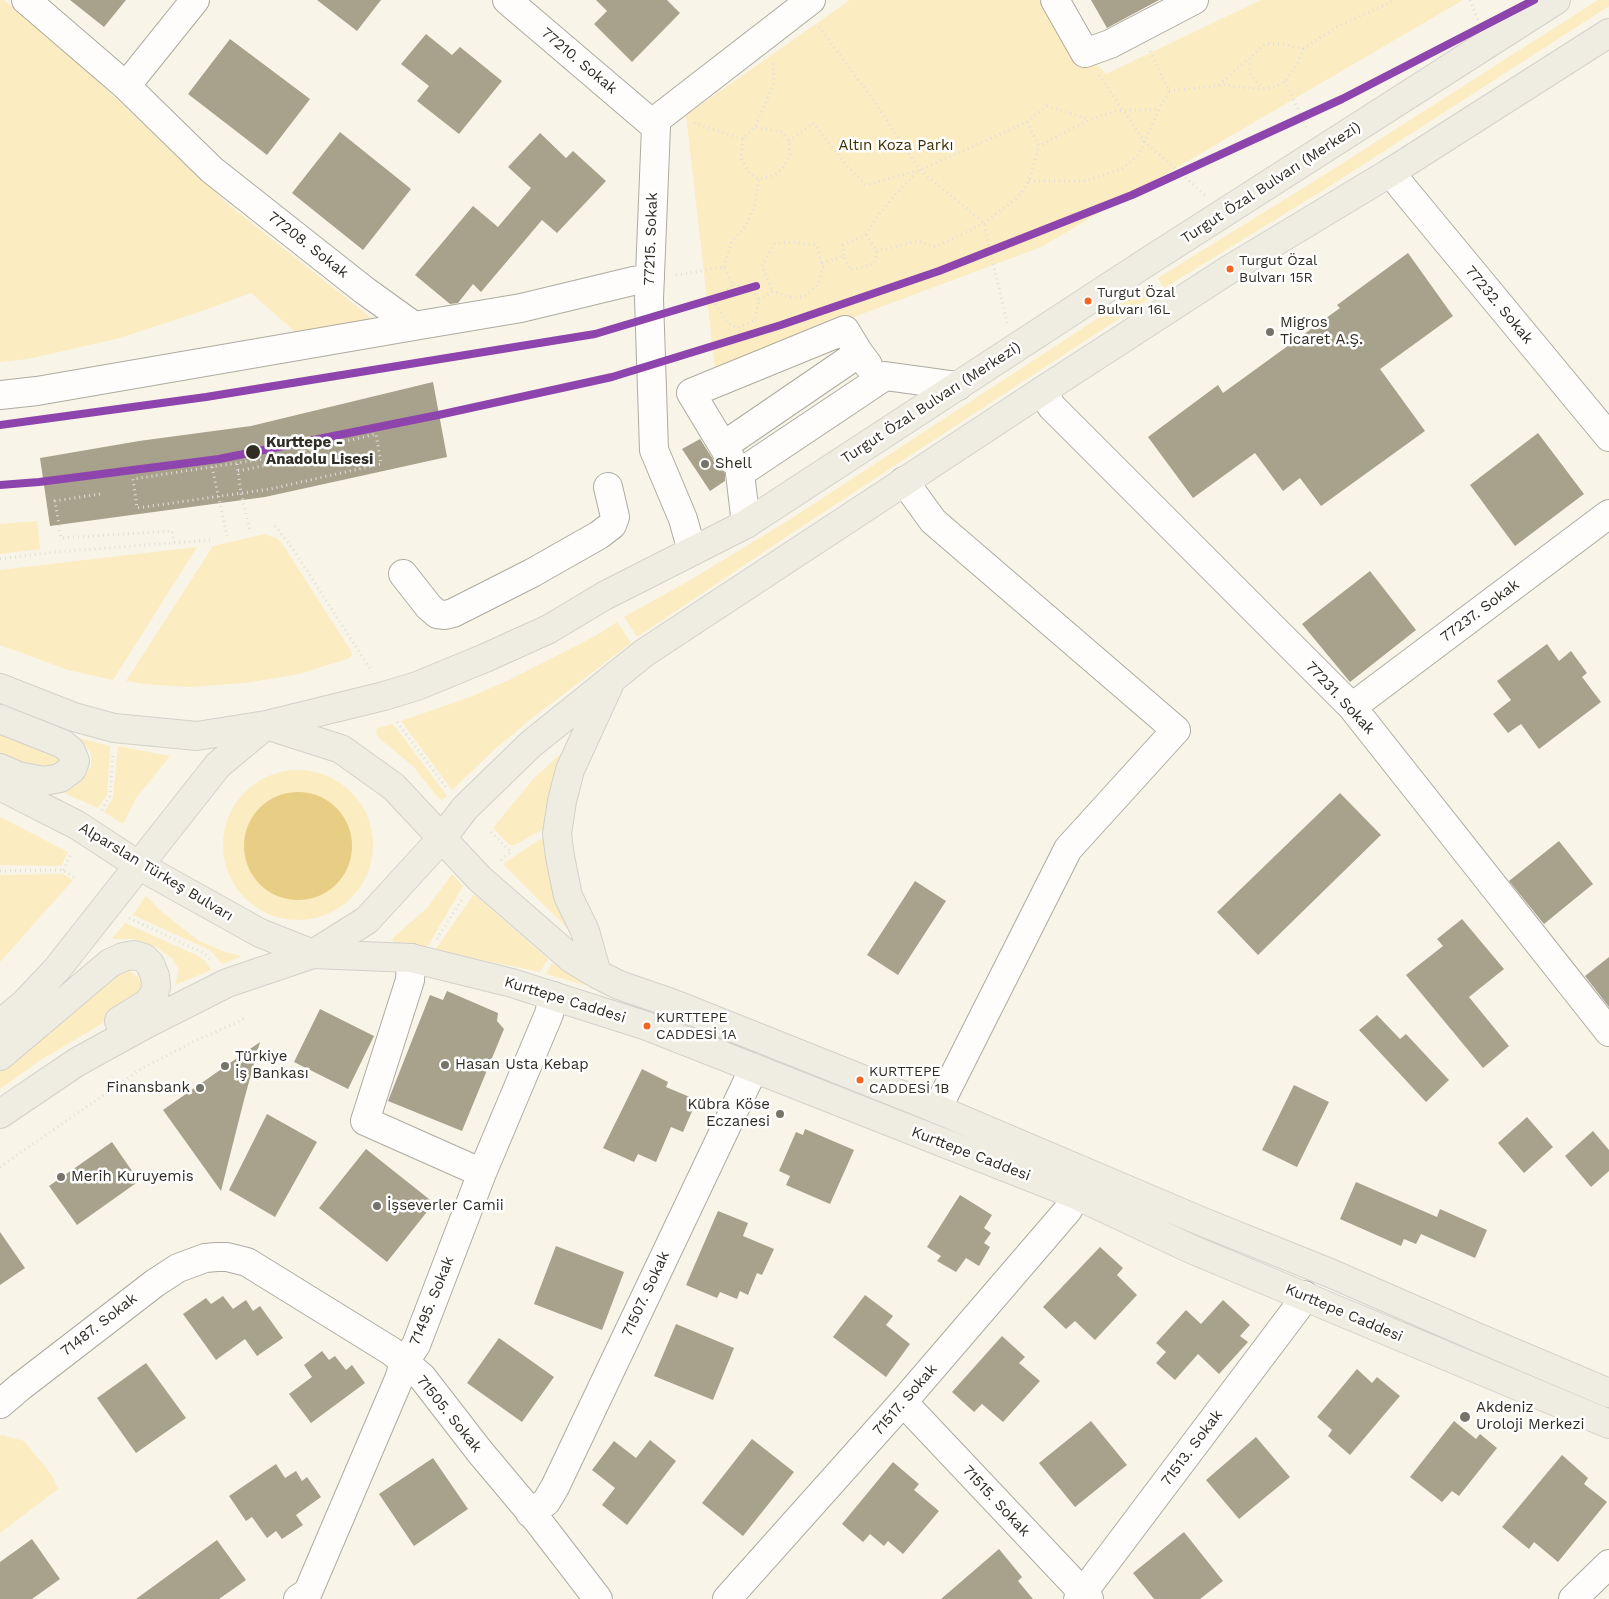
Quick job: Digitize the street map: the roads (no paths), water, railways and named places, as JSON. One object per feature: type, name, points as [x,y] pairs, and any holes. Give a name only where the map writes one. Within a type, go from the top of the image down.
[{"type":"main road","name":"Turgut Özal Bulvarı (Merkezi)","points":[[266,725],[417,686],[485,658],[549,629],[604,596],[746,524],[1556,0]]},
{"type":"main road","points":[[0,1114],[77,1062],[146,1024],[227,983],[314,954],[367,920],[442,838],[466,808],[531,744],[644,653],[1042,391],[1239,264],[1391,172],[1609,32]]},
{"type":"main road","points":[[597,974],[585,931],[568,896],[557,834],[562,801],[570,770],[612,679]]},
{"type":"main road","points":[[0,688],[74,717],[114,728],[197,736],[266,725]]},
{"type":"main road","points":[[0,719],[63,744],[71,751],[75,761],[72,769],[60,778],[44,781],[18,776],[0,768]]},
{"type":"main road","points":[[0,1024],[25,1003],[57,969],[218,764],[266,725]]},
{"type":"main road","name":"Kurttepe Caddesi","points":[[266,725],[341,749],[394,787],[480,879],[551,942],[572,959],[619,985],[674,1004],[936,1109],[1203,1222],[1330,1273],[1609,1393]]},
{"type":"main road","name":"Alparslan Türkeş Bulvarı","points":[[0,786],[77,825],[138,865],[260,934],[314,954]]},
{"type":"main road","name":"Kurttepe Caddesi","points":[[314,954],[411,958],[512,983],[647,1026],[1076,1195],[1191,1249],[1609,1424]]},
{"type":"main road","points":[[0,1056],[110,963],[123,956],[134,955],[144,958],[150,964],[155,976],[156,987],[148,1003],[10,1091],[0,1102]]},
{"type":"street","name":"77208. Sokak","points":[[26,0],[126,86],[212,170],[364,290],[414,326]]},
{"type":"street","points":[[126,86],[196,0]]},
{"type":"street","name":"77210. Sokak","points":[[507,0],[652,123]]},
{"type":"street","points":[[1055,0],[1085,53],[1110,44],[1194,0]]},
{"type":"street","points":[[652,123],[813,11]]},
{"type":"street","name":"77215. Sokak","points":[[652,123],[656,127],[659,278],[654,450],[683,519],[692,550]]},
{"type":"street","name":"77232. Sokak","points":[[1391,172],[1609,437]]},
{"type":"street","points":[[0,395],[37,391],[521,308],[633,281],[659,278]]},
{"type":"street","points":[[746,524],[731,459],[691,393],[845,330],[870,365],[958,386]]},
{"type":"street","points":[[731,459],[870,365]]},
{"type":"street","name":"77231. Sokak","points":[[1042,391],[1052,407],[1352,708],[1609,1032]]},
{"type":"street","points":[[904,482],[933,521],[1176,730],[1068,849],[936,1109]]},
{"type":"street","points":[[403,574],[429,607],[437,614],[445,615],[452,613],[532,573],[599,535],[612,525],[615,517],[608,487]]},
{"type":"street","name":"77237. Sokak","points":[[1352,708],[1609,514]]},
{"type":"street","points":[[411,958],[410,980],[365,1121],[482,1173]]},
{"type":"street","name":"71495. Sokak","points":[[306,1597],[399,1379],[404,1363],[416,1345],[482,1173],[548,1014],[553,996]]},
{"type":"street","name":"71507. Sokak","points":[[530,1513],[546,1502],[555,1487],[754,1068]]},
{"type":"street","name":"71517. Sokak","points":[[727,1599],[903,1402],[1068,1210],[1076,1195]]},
{"type":"street","name":"71505. Sokak","points":[[205,1258],[227,1257],[247,1262],[391,1351],[422,1377],[598,1599]]},
{"type":"street","name":"71487. Sokak","points":[[0,1404],[155,1283],[178,1268],[205,1258]]},
{"type":"street","name":"71513. Sokak","points":[[1084,1597],[1298,1307],[1304,1295]]},
{"type":"street","name":"71515. Sokak","points":[[903,1402],[1084,1597]]},
{"type":"street","points":[[1573,1599],[1609,1564]]},
{"type":"place","name":"Turgut Özal Bulvarı 15R","points":[[1230,269]]},
{"type":"place","name":"Turgut Özal Bulvarı 16L","points":[[1088,301]]},
{"type":"place","name":"Migros Ticaret A.Ş.","points":[[1270,332]]},
{"type":"place","name":"Kurttepe - Anadolu Lisesi","points":[[253,452]]},
{"type":"place","name":"Shell","points":[[705,464]]},
{"type":"place","name":"KURTTEPE CADDESİ 1A","points":[[647,1026]]},
{"type":"place","name":"Hasan Usta Kebap","points":[[445,1065]]},
{"type":"place","name":"Türkiye İş Bankası","points":[[225,1066]]},
{"type":"place","name":"KURTTEPE CADDESİ 1B","points":[[860,1080]]},
{"type":"place","name":"Finansbank","points":[[200,1088]]},
{"type":"place","name":"Kübra Köse Eczanesi","points":[[780,1114]]},
{"type":"place","name":"Merih Kuruyemis","points":[[61,1177]]},
{"type":"place","name":"İşseverler Camii","points":[[377,1206]]},
{"type":"place","name":"Akdeniz Uroloji Merkezi","points":[[1465,1417]]},
{"type":"park label","name":"Altın Koza Parkı","points":[[896,146]]}]
